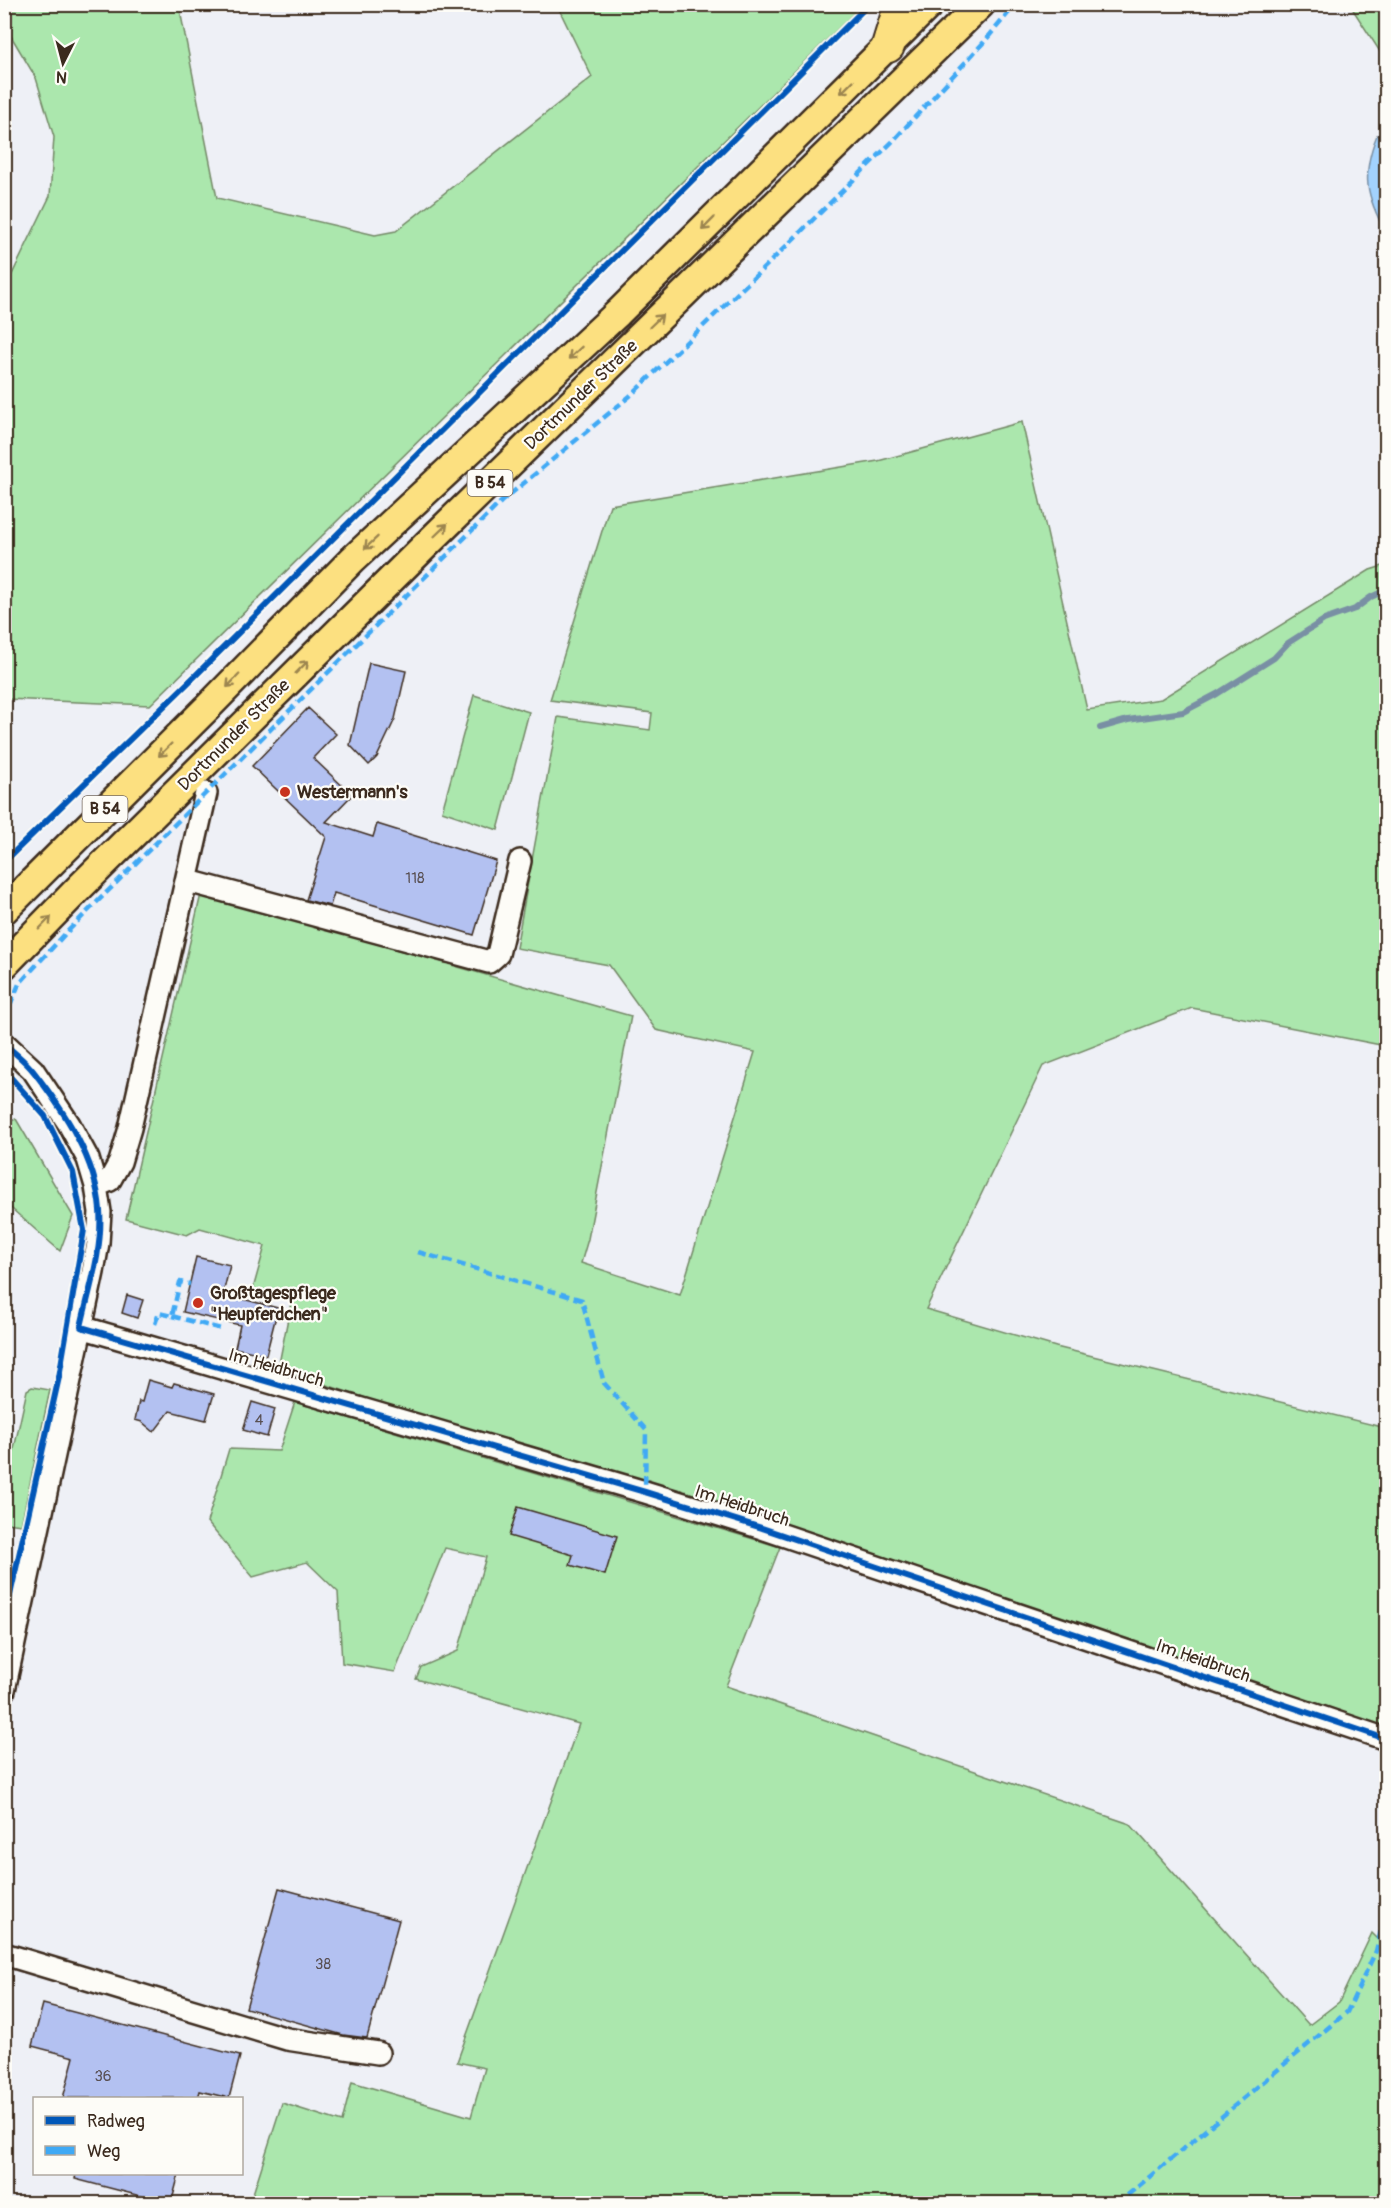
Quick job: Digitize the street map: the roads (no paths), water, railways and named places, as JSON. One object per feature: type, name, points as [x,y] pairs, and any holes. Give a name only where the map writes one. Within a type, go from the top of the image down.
[{"type":"highway","points":[[888,46],[901,4]]},
{"type":"main road","name":"Dortmunder Straße","points":[[4,910],[352,560],[618,313],[930,4]]},
{"type":"main road","name":"Dortmunder Straße","points":[[4,965],[410,561],[981,4]]},
{"type":"street","points":[[96,1186],[110,1180],[120,1162],[130,1128],[188,881],[206,793]]},
{"type":"street","points":[[188,881],[489,962],[498,954],[520,861]]},
{"type":"street","points":[[4,1044],[33,1070],[69,1124],[88,1159],[96,1186],[100,1212],[98,1243],[4,1690]]},
{"type":"street","name":"Im Heidbruch","points":[[81,1327],[645,1491],[762,1528],[1386,1739]]},
{"type":"street","points":[[4,1954],[287,2039],[378,2053]]},
{"type":"water","points":[[1377,135],[1386,138],[1386,233],[1374,208],[1368,185],[1369,162]]},
{"type":"waterway","points":[[1100,728],[1128,720],[1183,712],[1217,694],[1274,658],[1288,643],[1324,620],[1355,609],[1371,597],[1386,590]]},
{"type":"place","name":"Westermann's","points":[[285,792]]},
{"type":"place","name":"Großtagespflege \"Heupferdchen\"","points":[[198,1303]]}]
